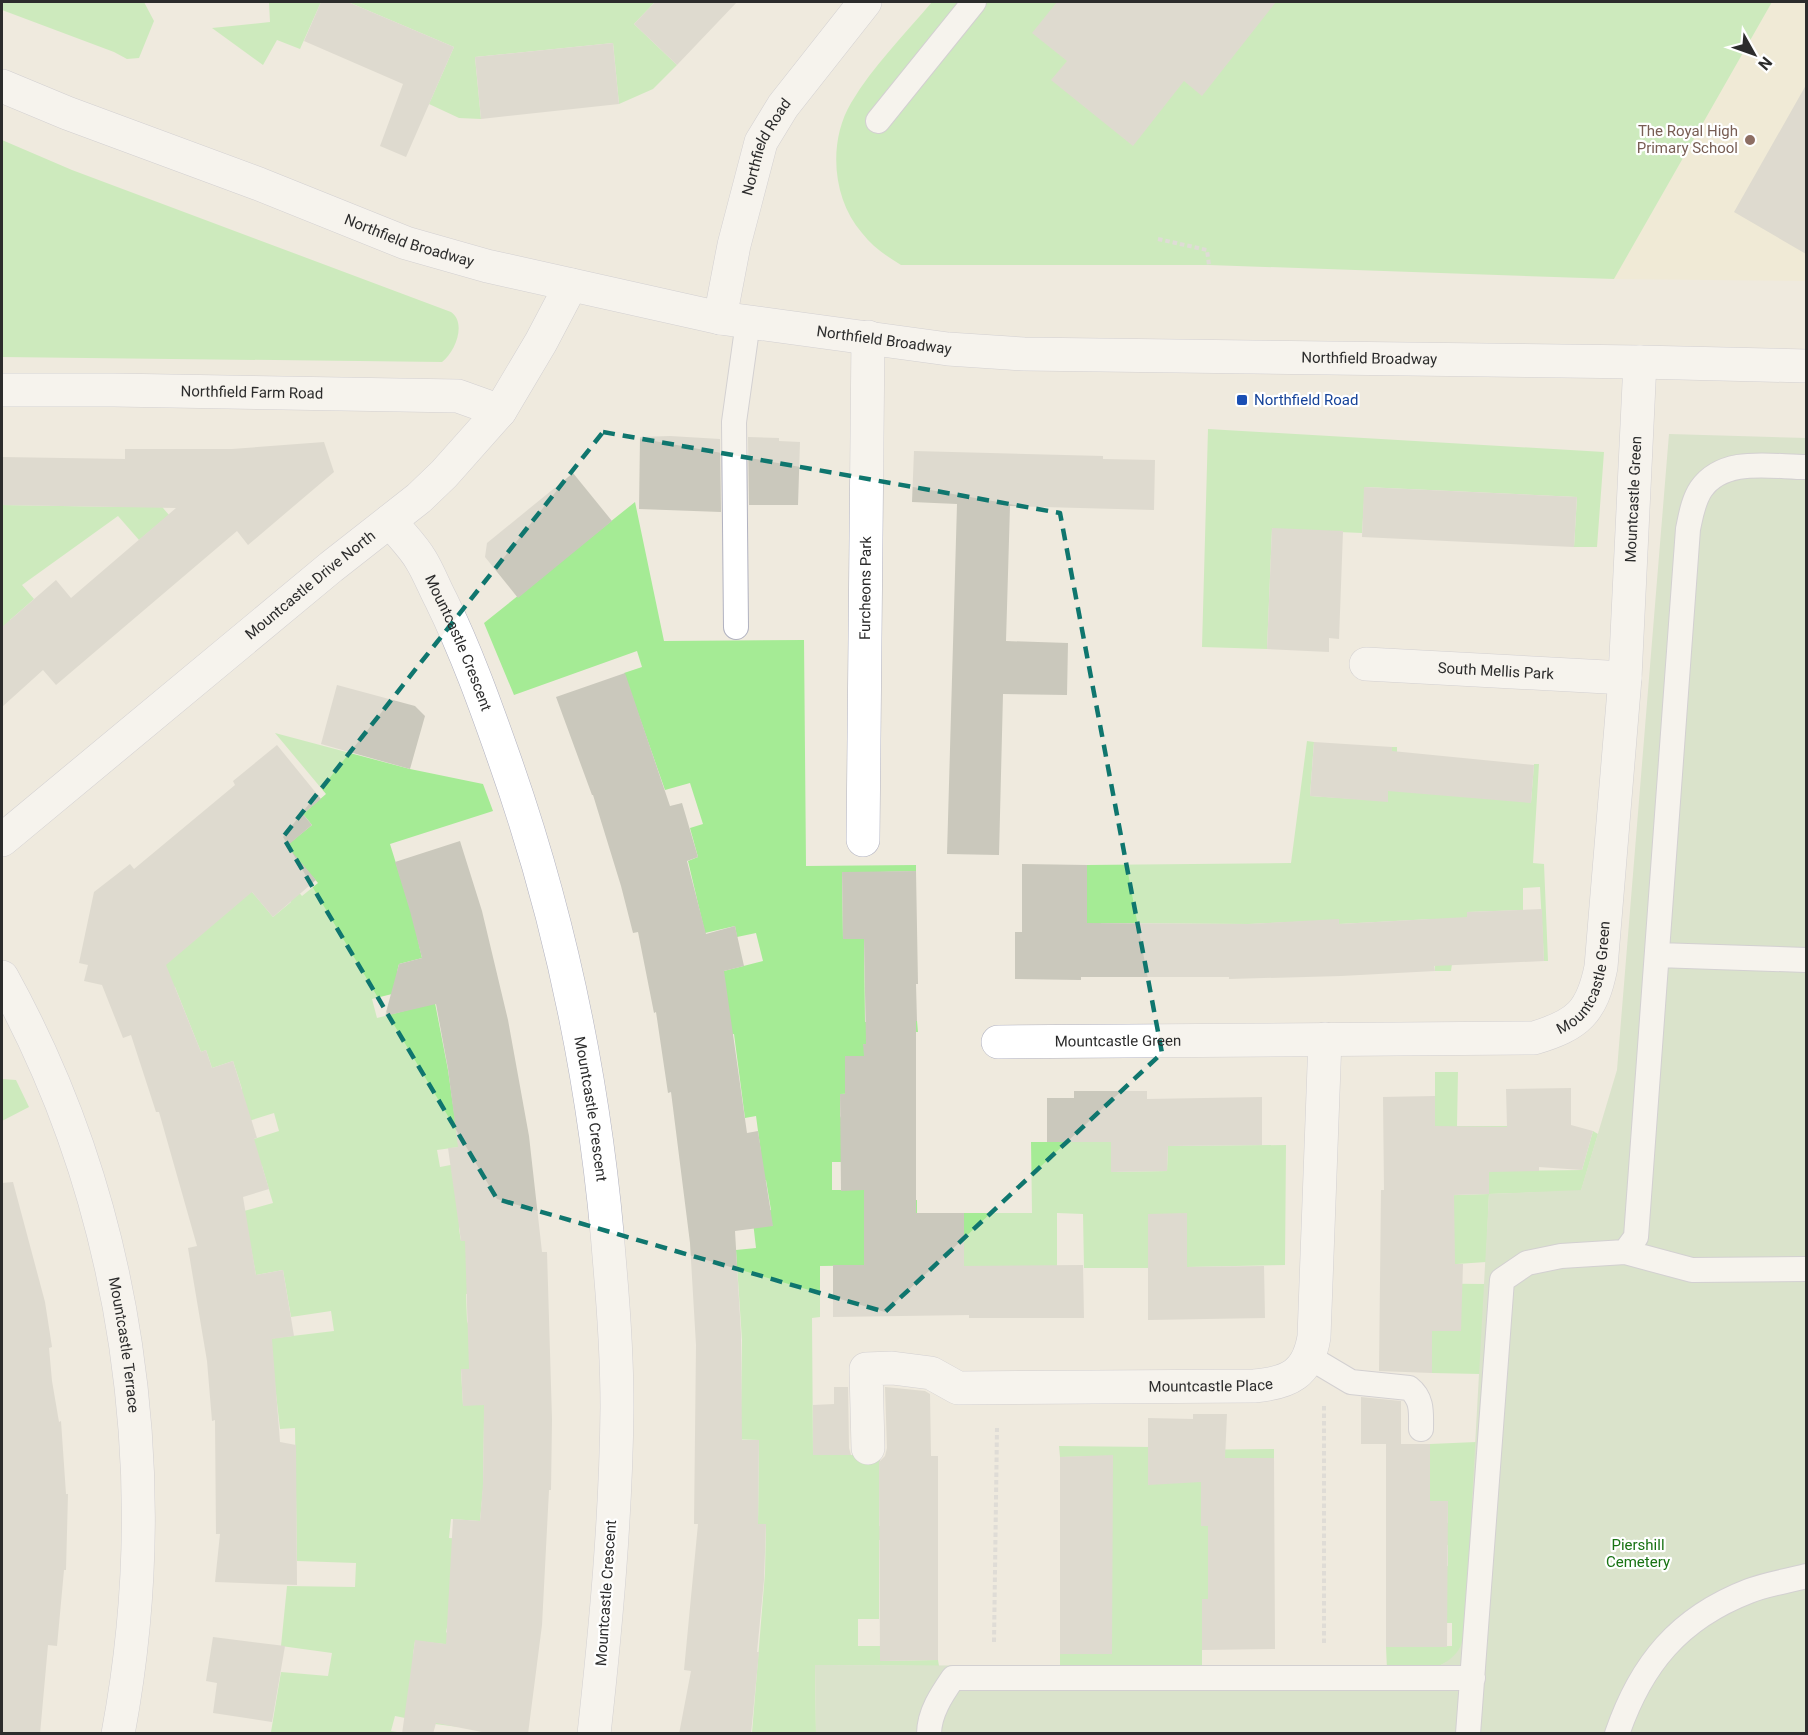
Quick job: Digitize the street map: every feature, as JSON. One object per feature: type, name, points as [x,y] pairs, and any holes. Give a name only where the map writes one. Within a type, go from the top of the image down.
[{"type":"street","name":"Northfield Road","points":[[734,320],[734,245],[761,142],[783,106],[865,2]]},
{"type":"street","name":"Northfield Broadway","points":[[2,86],[67,113],[259,183],[406,243],[487,266],[734,320],[948,349],[1024,354],[1806,366]]},
{"type":"street","name":"Mountcastle Drive North","points":[[2,840],[331,567],[419,498],[444,474],[500,411],[541,342],[571,285]]},
{"type":"street","name":"Furcheons Park","points":[[863,840],[868,337]]},
{"type":"street","name":"Mountcastle Green","points":[[998,1042],[1534,1038],[1558,1031],[1577,1018],[1596,991],[1601,967],[1625,678],[1640,362]]},
{"type":"street","name":"Northfield Farm Road","points":[[2,390],[459,396],[500,411]]},
{"type":"street","name":"Mountcastle Crescent","points":[[390,521],[421,560],[452,624],[489,715],[517,795],[552,915],[575,1012],[593,1111],[606,1213],[617,1406],[609,1599],[594,1734]]},
{"type":"street","name":"South Mellis Park","points":[[1366,664],[1625,678]]},
{"type":"street","name":"Mountcastle Terrace","points":[[2,977],[47,1071],[80,1156],[101,1226],[121,1316],[135,1419],[139,1531],[133,1633],[118,1734]]},
{"type":"street","points":[[1316,1362],[1314,1336],[1325,1039]]},
{"type":"street","name":"Mountcastle Place","points":[[868,1448],[866,1369],[914,1370],[931,1373],[958,1388],[1266,1385],[1280,1383],[1292,1377],[1302,1367],[1316,1362]]},
{"type":"lane","points":[[878,121],[974,2]]},
{"type":"lane","points":[[734,320],[736,627]]},
{"type":"lane","points":[[1624,1252],[1636,1237],[1688,529],[1694,504],[1702,488],[1724,470],[1740,466],[1806,467]]},
{"type":"lane","points":[[1658,955],[1806,960]]},
{"type":"lane","points":[[1468,1734],[1502,1280],[1527,1263],[1561,1256],[1624,1252],[1692,1270],[1806,1269]]},
{"type":"lane","points":[[1316,1362],[1351,1382],[1409,1388],[1416,1393],[1421,1405],[1421,1429]]},
{"type":"lane","points":[[1617,1734],[1628,1702],[1640,1681],[1664,1647],[1680,1631],[1702,1616],[1750,1591],[1806,1576]]},
{"type":"lane","points":[[929,1734],[929,1727],[938,1701],[953,1678],[1473,1678]]},
{"type":"path","points":[[1158,239],[1207,250],[1209,265]]},
{"type":"path","points":[[1316,1362],[1324,1653]]},
{"type":"path","points":[[994,1653],[998,1388]]},
{"type":"highlighted area","points":[[603,432],[1060,513],[1162,1053],[885,1312],[497,1199],[283,837]]},
{"type":"shaded area","name":"The Royal High Primary School","points":[[1772,2],[1806,2],[1806,281],[1614,279]]},
{"type":"green space","points":[[2,2],[144,2],[154,21],[139,58],[127,59],[2,10]]},
{"type":"green space","points":[[269,2],[321,2],[300,49],[277,40],[263,65],[212,28],[270,22]]},
{"type":"green space","points":[[348,2],[655,2],[634,24],[677,65],[653,89],[619,104],[613,43],[475,57],[481,119],[459,118],[429,104],[454,47]]},
{"type":"green space","points":[[932,2],[1772,2],[1614,279],[1209,265],[901,265],[871,243],[852,219],[839,187],[836,152],[844,118],[851,103],[879,63]]},
{"type":"green space","points":[[2,140],[72,170],[451,312],[456,317],[459,330],[455,345],[442,362],[2,357]]},
{"type":"green space","points":[[1208,429],[1604,452],[1597,547],[1574,547],[1577,497],[1365,487],[1362,533],[1272,529],[1267,649],[1202,647]]},
{"type":"green space","name":"Piershill Cemetery","points":[[1669,434],[1806,438],[1806,1733],[816,1733],[815,1665],[1437,1667],[1453,1656],[1462,1644],[1489,1194],[1581,1190],[1617,1070]]},
{"type":"green space","points":[[146,488],[169,515],[139,540],[118,516],[22,585],[34,599],[10,620],[25,638],[2,653],[2,505],[122,507]]},
{"type":"green space","points":[[635,502],[664,641],[804,640],[806,866],[916,865],[916,871],[842,873],[843,939],[864,939],[865,1022],[917,1021],[918,1032],[915,1032],[915,1044],[864,1044],[864,1056],[845,1056],[845,1083],[864,1093],[840,1094],[840,1116],[864,1162],[832,1162],[832,1190],[864,1190],[865,1201],[917,1200],[917,1213],[948,1213],[894,1265],[820,1266],[820,1317],[812,1318],[813,1455],[880,1455],[879,1526],[937,1538],[879,1540],[879,1619],[858,1619],[858,1646],[880,1646],[880,1661],[938,1660],[939,1666],[815,1665],[816,1733],[752,1733],[765,1573],[766,1524],[758,1524],[759,1440],[726,1439],[741,1409],[742,1340],[736,1250],[756,1248],[752,1213],[771,1210],[766,1180],[747,1182],[761,1153],[756,1116],[745,1118],[734,1034],[729,1035],[716,973],[763,961],[756,933],[737,937],[735,926],[705,933],[688,861],[698,857],[690,828],[703,824],[690,783],[665,790],[624,673],[642,667],[637,651],[514,695],[484,623]]},
{"type":"green space","points":[[275,733],[410,769],[483,784],[493,811],[390,844],[413,918],[422,958],[399,964],[398,979],[408,990],[372,999],[377,1018],[435,1003],[448,1070],[459,1147],[437,1150],[440,1167],[461,1163],[459,1229],[461,1241],[481,1239],[483,1293],[466,1294],[467,1321],[485,1369],[461,1370],[463,1405],[512,1404],[484,1421],[480,1521],[451,1519],[449,1538],[479,1540],[448,1623],[446,1632],[454,1639],[453,1645],[415,1641],[413,1655],[459,1727],[395,1716],[391,1731],[403,1733],[271,1732],[281,1672],[328,1676],[332,1653],[281,1646],[287,1586],[355,1587],[356,1563],[297,1561],[295,1428],[280,1429],[267,1339],[334,1331],[331,1311],[291,1317],[283,1270],[256,1275],[244,1211],[273,1203],[262,1166],[242,1143],[279,1131],[274,1113],[230,1127],[242,1089],[233,1061],[212,1068],[206,1050],[201,1052],[175,987],[127,973],[232,868],[273,917],[291,902],[286,877],[302,896],[318,883],[286,846],[312,825],[303,814],[326,794]]},
{"type":"green space","points":[[1307,741],[1314,742],[1310,796],[1387,801],[1392,747],[1397,747],[1397,753],[1531,802],[1534,764],[1539,764],[1533,863],[1544,864],[1548,961],[1544,961],[1540,887],[1523,888],[1523,910],[1467,912],[1469,964],[1452,964],[1451,971],[1435,971],[1432,919],[1339,924],[1338,920],[1249,924],[1101,923],[1087,976],[1087,865],[1291,863]]},
{"type":"green space","points":[[1435,1072],[1458,1072],[1457,1126],[1507,1126],[1509,1171],[1582,1170],[1593,1131],[1598,1134],[1581,1191],[1489,1194],[1489,1175],[1435,1126]]},
{"type":"green space","points":[[2,1079],[16,1080],[29,1107],[2,1121]]},
{"type":"green space","points":[[1031,1142],[1111,1142],[1112,1172],[1167,1171],[1168,1146],[1286,1145],[1285,1265],[1187,1267],[1187,1214],[1148,1214],[1148,1268],[1084,1268],[1083,1214],[1057,1213],[1057,1317],[964,1267],[964,1213],[1032,1213]]},
{"type":"green space","points":[[1489,1194],[1486,1262],[1428,1266],[1454,1228],[1454,1209],[1427,1196]]},
{"type":"green space","points":[[1380,1283],[1485,1284],[1480,1374],[1432,1373],[1432,1331],[1461,1331],[1461,1314]]},
{"type":"green space","points":[[1476,1442],[1464,1640],[1460,1650],[1451,1660],[1437,1667],[1387,1669],[1386,1647],[1452,1646],[1452,1623],[1430,1623],[1430,1567],[1448,1566],[1448,1545],[1430,1545],[1386,1527],[1386,1523],[1448,1523],[1448,1502],[1430,1501],[1430,1444]]},
{"type":"green space","points":[[1059,1446],[1152,1447],[1182,1450],[1274,1449],[1274,1458],[1228,1458],[1274,1525],[1274,1534],[1229,1534],[1229,1599],[1202,1600],[1202,1666],[1060,1666],[1060,1654],[1112,1653],[1112,1535],[1060,1535],[1060,1525],[1112,1525],[1112,1456],[1060,1457]]},
{"type":"building","points":[[321,2],[348,2],[454,47],[406,157],[380,146],[403,84],[304,41]]},
{"type":"building","points":[[655,2],[737,2],[677,65],[634,24]]},
{"type":"building","points":[[1057,2],[1276,2],[1202,96],[1184,81],[1133,146],[1051,80],[1067,61],[1032,33]]},
{"type":"building","points":[[613,43],[619,104],[481,119],[475,57]]},
{"type":"building","points":[[1806,85],[1806,254],[1734,212]]},
{"type":"building","points":[[640,437],[720,439],[721,512],[639,509]]},
{"type":"building","points":[[748,437],[779,438],[779,441],[800,442],[798,505],[749,505]]},
{"type":"building","points":[[324,442],[334,472],[248,545],[237,531],[56,685],[43,670],[2,707],[2,627],[56,580],[71,598],[176,508],[2,505],[2,457],[125,459],[125,449],[232,449]]},
{"type":"building","points":[[914,451],[1103,456],[1103,459],[1155,460],[1154,510],[1010,506],[1006,641],[1068,643],[1067,695],[1003,694],[999,855],[947,854],[957,504],[912,502]]},
{"type":"building","points":[[573,473],[612,521],[518,598],[485,557],[487,543]]},
{"type":"building","points":[[1364,487],[1577,497],[1574,547],[1362,537]]},
{"type":"building","points":[[1272,528],[1343,531],[1339,639],[1329,638],[1329,652],[1267,649]]},
{"type":"building","points":[[625,673],[670,806],[682,803],[698,857],[687,861],[706,934],[735,926],[744,966],[724,971],[747,1133],[758,1131],[773,1226],[735,1231],[741,1334],[742,1440],[759,1440],[758,1524],[766,1524],[764,1580],[757,1652],[759,1652],[751,1734],[679,1734],[691,1671],[684,1670],[698,1524],[694,1524],[696,1345],[690,1243],[671,1092],[668,1093],[656,1012],[654,1013],[638,932],[633,933],[593,795],[556,697]]},
{"type":"building","points":[[337,685],[415,706],[425,716],[410,769],[321,744]]},
{"type":"building","points":[[1314,742],[1392,747],[1392,751],[1534,765],[1531,803],[1388,791],[1388,802],[1310,796]]},
{"type":"building","points":[[277,745],[321,799],[303,814],[312,825],[287,846],[316,880],[273,917],[252,892],[166,965],[201,1052],[206,1050],[212,1068],[233,1061],[257,1138],[254,1139],[269,1189],[243,1197],[256,1275],[283,1270],[294,1336],[272,1339],[280,1442],[296,1445],[297,1585],[215,1582],[220,1534],[216,1534],[215,1420],[212,1421],[207,1361],[188,1248],[197,1246],[159,1112],[156,1112],[131,1035],[123,1038],[102,985],[84,981],[88,965],[79,963],[94,892],[130,864],[134,869],[235,785],[233,781]]},
{"type":"building","points":[[460,841],[482,911],[508,1020],[529,1136],[542,1252],[547,1252],[552,1419],[551,1490],[549,1490],[542,1625],[528,1734],[492,1734],[436,1723],[433,1734],[402,1734],[415,1640],[446,1644],[453,1519],[480,1521],[483,1484],[484,1405],[463,1406],[461,1369],[469,1369],[465,1241],[461,1241],[448,1148],[458,1147],[448,1069],[436,1004],[385,1016],[399,964],[422,958],[395,862]]},
{"type":"building","points":[[1022,864],[1087,865],[1087,923],[1248,924],[1339,919],[1339,924],[1467,917],[1467,912],[1542,909],[1544,961],[1434,966],[1435,971],[1341,976],[1229,979],[1229,977],[1015,979],[1015,932],[1022,932]]},
{"type":"building","points":[[916,871],[918,984],[916,984],[916,1213],[964,1213],[964,1266],[1083,1265],[1084,1318],[969,1318],[969,1315],[833,1317],[833,1265],[864,1265],[864,1190],[841,1191],[840,1094],[845,1094],[845,1056],[864,1056],[863,1044],[866,1044],[864,939],[843,939],[842,872]]},
{"type":"building","points":[[1571,1088],[1571,1125],[1593,1131],[1582,1170],[1539,1167],[1539,1171],[1489,1172],[1489,1194],[1454,1195],[1455,1264],[1463,1264],[1461,1331],[1432,1331],[1432,1373],[1379,1371],[1381,1190],[1384,1190],[1383,1097],[1435,1096],[1435,1126],[1507,1127],[1506,1089]]},
{"type":"building","points":[[1074,1091],[1147,1091],[1147,1099],[1262,1097],[1262,1145],[1168,1146],[1167,1171],[1111,1172],[1111,1142],[1047,1142],[1047,1098],[1074,1098]]},
{"type":"building","points":[[13,1182],[45,1302],[52,1347],[49,1348],[52,1381],[59,1422],[61,1421],[66,1494],[68,1494],[66,1570],[64,1570],[57,1646],[48,1645],[40,1734],[2,1734],[2,1183]]},
{"type":"building","points":[[1187,1213],[1187,1267],[1264,1266],[1265,1318],[1148,1320],[1148,1214]]},
{"type":"building","points":[[834,1387],[848,1387],[851,1455],[813,1455],[813,1405],[834,1404]]},
{"type":"building","points":[[885,1387],[925,1391],[930,1394],[931,1456],[938,1456],[938,1660],[880,1661],[879,1462],[885,1456],[887,1448]]},
{"type":"building","points":[[1361,1397],[1401,1401],[1401,1444],[1361,1444]]},
{"type":"building","points":[[1193,1414],[1227,1414],[1225,1458],[1274,1458],[1275,1649],[1202,1650],[1202,1599],[1208,1599],[1208,1526],[1201,1526],[1201,1482],[1148,1485],[1148,1418],[1193,1419]]},
{"type":"building","points":[[1386,1444],[1430,1444],[1430,1501],[1448,1501],[1447,1647],[1386,1647]]},
{"type":"building","points":[[1113,1455],[1112,1654],[1060,1654],[1060,1457]]},
{"type":"building","points":[[213,1637],[285,1646],[272,1722],[213,1713],[217,1683],[206,1681]]},
{"type":"place","name":"The Royal High Primary School","points":[[1750,140]]},
{"type":"place","name":"Northfield Road","points":[[1242,400]]}]
